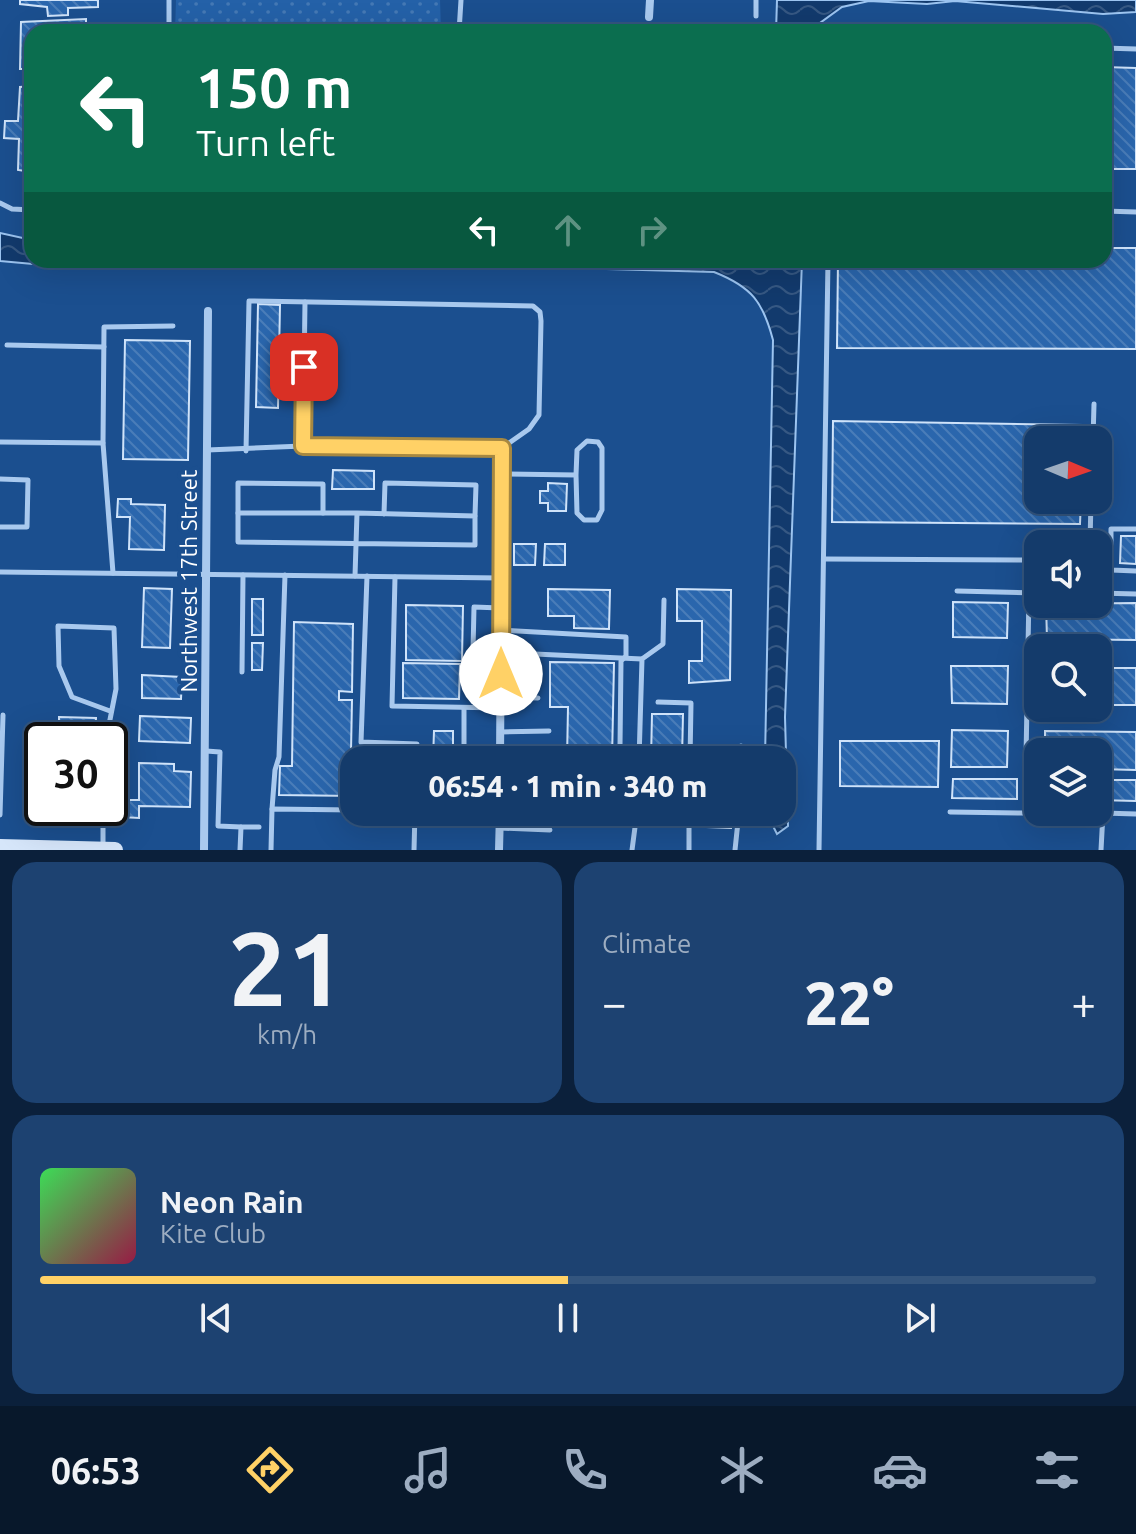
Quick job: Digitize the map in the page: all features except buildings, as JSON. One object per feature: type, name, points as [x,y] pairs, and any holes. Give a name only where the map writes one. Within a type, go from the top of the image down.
[{"type":"main road","points":[[0,847],[115,850]]},
{"type":"street","points":[[649,17],[650,0]]},
{"type":"street","name":"Northwest 17th Street","points":[[204,850],[208,311]]},
{"type":"street","points":[[500,746],[502,474]]},
{"type":"street","points":[[499,828],[499,850]]},
{"type":"lane","points":[[169,0],[169,24]]},
{"type":"lane","points":[[460,24],[461,0]]},
{"type":"lane","points":[[756,0],[756,16]]},
{"type":"lane","points":[[1112,48],[1136,49]]},
{"type":"lane","points":[[0,203],[12,209],[24,210]]},
{"type":"lane","points":[[1112,211],[1136,212]]},
{"type":"lane","points":[[819,850],[828,268]]},
{"type":"lane","points":[[207,450],[246,451],[303,446],[502,448],[529,429],[539,415],[541,321],[537,309],[529,305],[249,301],[246,451]]},
{"type":"lane","points":[[303,446],[305,302]]},
{"type":"lane","points":[[113,573],[103,443],[104,327],[173,326]]},
{"type":"lane","points":[[7,345],[104,347]]},
{"type":"lane","points":[[1093,426],[1094,404]]},
{"type":"lane","points":[[587,441],[598,442],[602,448],[602,510],[597,520],[584,520],[577,513],[576,475],[577,450],[587,441]]},
{"type":"lane","points":[[0,442],[103,443]]},
{"type":"lane","points":[[502,448],[502,474],[576,475]]},
{"type":"lane","points":[[0,479],[28,480],[27,527],[0,527]]},
{"type":"lane","points":[[323,513],[323,484],[238,483],[238,542],[356,544],[475,545],[476,485],[385,483],[384,514]]},
{"type":"lane","points":[[238,513],[475,516]]},
{"type":"lane","points":[[355,576],[357,513]]},
{"type":"lane","points":[[1136,529],[1111,529],[1111,570],[1136,571]]},
{"type":"lane","points":[[825,559],[1024,560]]},
{"type":"lane","points":[[0,572],[501,578]]},
{"type":"lane","points":[[242,672],[243,575]]},
{"type":"lane","points":[[271,850],[272,809],[279,757],[285,575]]},
{"type":"lane","points":[[367,576],[361,742],[417,746]]},
{"type":"lane","points":[[395,577],[392,706],[501,708]]},
{"type":"lane","points":[[957,591],[1024,593]]},
{"type":"lane","points":[[1112,593],[1136,594]]},
{"type":"lane","points":[[501,608],[474,607],[473,651],[642,659],[663,644],[664,600]]},
{"type":"lane","points":[[1026,738],[1029,618]]},
{"type":"lane","points":[[108,722],[116,689],[114,628],[58,626],[59,666],[72,697],[110,711]]},
{"type":"lane","points":[[501,630],[626,637],[626,656],[621,661],[620,745]]},
{"type":"lane","points":[[639,746],[642,659]]},
{"type":"lane","points":[[501,697],[538,698]]},
{"type":"lane","points":[[658,702],[691,703],[690,746]]},
{"type":"lane","points":[[464,708],[464,746]]},
{"type":"lane","points":[[0,815],[3,715]]},
{"type":"lane","points":[[501,732],[549,731]]},
{"type":"lane","points":[[205,751],[220,752],[218,826],[259,827]]},
{"type":"lane","points":[[272,809],[340,810]]},
{"type":"lane","points":[[950,812],[1024,813]]},
{"type":"lane","points":[[1112,813],[1136,814]]},
{"type":"lane","points":[[103,826],[103,850]]},
{"type":"lane","points":[[414,850],[415,826]]},
{"type":"lane","points":[[632,850],[635,826]]},
{"type":"lane","points":[[689,826],[689,850]]},
{"type":"lane","points":[[735,850],[738,826]]},
{"type":"lane","points":[[1101,850],[1102,826]]},
{"type":"lane","points":[[240,850],[241,827]]},
{"type":"lane","points":[[499,828],[550,830]]},
{"type":"shaded area","points":[[176,0],[440,0],[441,24],[175,24]]},
{"type":"water","points":[[777,0],[1136,0],[1136,12],[1103,14],[955,1],[927,4],[869,1],[842,7],[820,24],[776,24]]},
{"type":"water","points":[[0,233],[24,238],[24,263],[0,261]]},
{"type":"water","points":[[568,268],[802,268],[786,746],[765,746],[773,340],[765,315],[754,297],[714,272]]},
{"type":"water","points":[[773,826],[788,826],[777,834]]},
{"type":"route","points":[[304,367],[303,446],[502,448],[501,674]]}]
